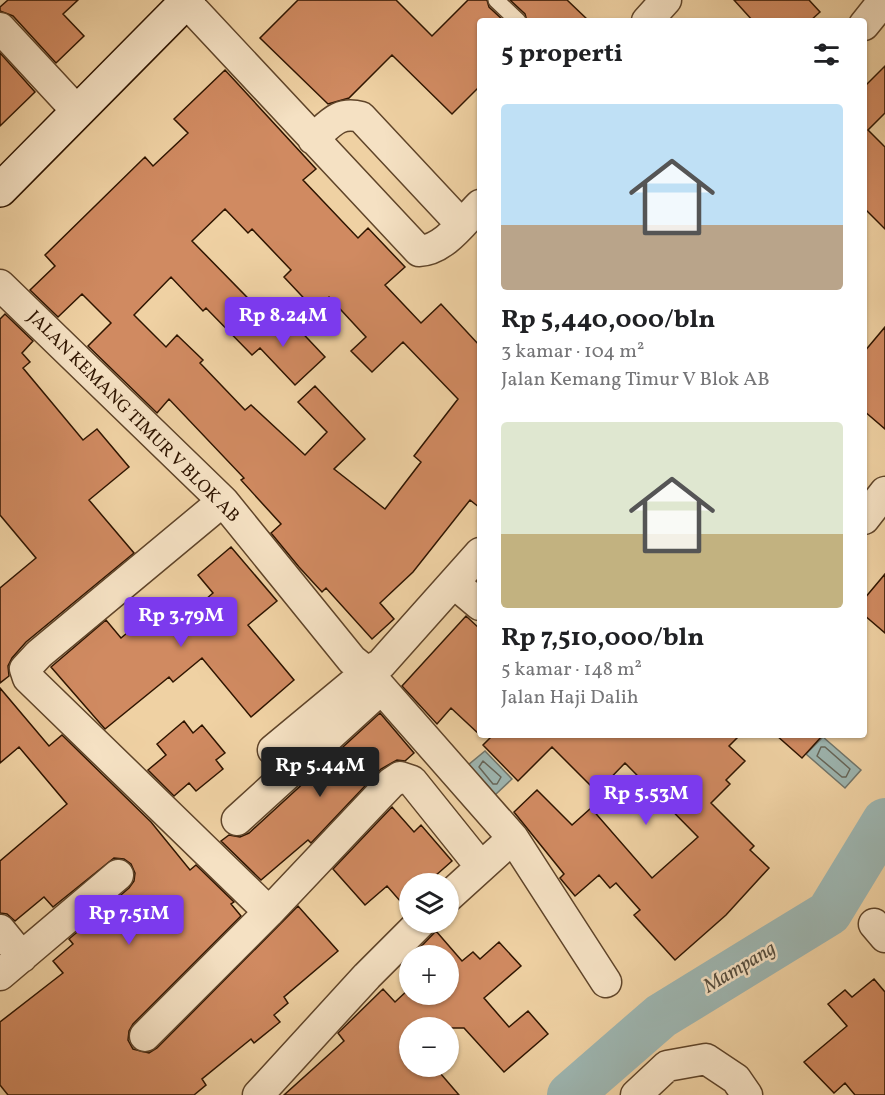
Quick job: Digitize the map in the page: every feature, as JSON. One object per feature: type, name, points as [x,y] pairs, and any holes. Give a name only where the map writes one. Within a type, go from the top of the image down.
[{"type":"street","points":[[650,18],[666,0]]},
{"type":"street","points":[[867,22],[884,0]]},
{"type":"street","points":[[0,190],[187,1],[313,138],[419,251],[429,251],[438,246],[471,215],[361,117],[347,114],[336,119],[313,138]]},
{"type":"street","points":[[0,28],[77,111]]},
{"type":"street","name":"JALAN KEMANG TIMUR V BLOK AB","points":[[0,285],[223,501],[352,660],[374,681],[513,838],[606,982]]},
{"type":"street","points":[[867,515],[885,492]]},
{"type":"street","points":[[223,501],[39,654],[25,669],[28,678],[269,912]]},
{"type":"street","points":[[237,820],[374,681],[381,664],[477,557]]},
{"type":"street","points":[[455,584],[477,602]]},
{"type":"street","points":[[273,750],[374,681]]},
{"type":"street","points":[[145,1036],[269,912],[391,783],[400,777],[412,781],[473,857]]},
{"type":"street","points":[[459,887],[513,838]]},
{"type":"street","points":[[0,930],[11,966],[118,875]]},
{"type":"street","points":[[258,1095],[367,976],[410,933]]},
{"type":"street","points":[[636,1095],[667,1066],[706,1059],[736,1079],[747,1095]]},
{"type":"lane","points":[[496,0],[515,18]]},
{"type":"water","points":[[824,738],[861,770],[845,788],[806,754]]},
{"type":"water","points":[[485,751],[512,779],[495,795],[468,765]]},
{"type":"building","points":[[8,0],[78,0],[63,14],[84,36],[56,63],[13,16],[0,11],[0,7]]},
{"type":"building","points":[[298,0],[396,0],[432,36],[468,0],[487,0],[489,7],[501,18],[477,18],[477,89],[452,114],[392,55],[349,98],[328,104],[260,38]]},
{"type":"building","points":[[510,0],[567,0],[586,18],[526,18],[525,14]]},
{"type":"building","points":[[734,0],[809,0],[820,12],[813,18],[750,18]]},
{"type":"building","points":[[0,53],[35,92],[0,126]]},
{"type":"building","points":[[885,66],[885,113],[868,130],[885,147],[885,229],[867,211],[867,84]]},
{"type":"building","points":[[225,70],[316,169],[303,180],[358,238],[368,228],[405,267],[385,285],[421,323],[441,304],[477,343],[477,506],[470,500],[413,572],[380,603],[394,619],[372,639],[326,588],[322,592],[299,567],[271,533],[281,524],[241,480],[244,478],[169,399],[157,413],[88,346],[111,323],[82,294],[58,317],[30,290],[55,266],[45,255],[145,157],[153,166],[188,133],[174,119]],"holes":[[[225,209],[248,233],[252,229],[291,270],[284,277],[315,310],[329,297],[366,337],[351,351],[372,372],[403,342],[458,399],[414,456],[421,462],[385,509],[334,469],[365,439],[315,386],[298,402],[327,432],[305,455],[251,405],[245,410],[200,363],[203,360],[177,335],[166,347],[134,315],[171,277],[203,311],[206,308],[252,355],[260,348],[295,385],[325,357],[293,323],[282,333],[192,241]]]},
{"type":"building","points":[[5,314],[33,341],[22,353],[30,362],[23,368],[83,440],[97,429],[129,467],[89,500],[134,553],[26,642],[8,666],[9,676],[0,683],[0,588],[36,558],[0,515],[0,319]]},
{"type":"building","points":[[885,327],[885,429],[867,414],[867,348]]},
{"type":"building","points":[[231,547],[277,601],[248,625],[294,680],[251,717],[202,658],[173,682],[169,677],[105,729],[51,667],[106,620],[121,638],[167,600],[183,619],[213,593],[198,575]]},
{"type":"building","points":[[885,574],[885,633],[867,618],[867,595]]},
{"type":"building","points":[[466,616],[477,626],[477,732],[451,708],[437,724],[402,686]]},
{"type":"building","points":[[0,688],[49,746],[62,735],[151,822],[190,870],[196,865],[234,902],[231,904],[241,916],[133,1024],[128,1040],[133,1049],[149,1053],[157,1048],[298,906],[338,951],[284,997],[288,1003],[274,1015],[280,1022],[254,1043],[251,1039],[202,1079],[206,1085],[194,1095],[8,1095],[0,1085],[0,1022],[63,973],[53,961],[73,944],[69,939],[129,888],[134,881],[135,873],[131,864],[124,859],[114,858],[53,907],[44,897],[15,921],[7,914],[0,913],[0,861],[67,804],[19,747],[0,763]]},
{"type":"building","points":[[380,713],[414,753],[405,761],[397,760],[381,769],[311,843],[308,840],[261,880],[221,841],[229,835],[240,837],[249,833]]},
{"type":"building","points":[[184,721],[193,733],[202,725],[225,753],[216,760],[223,769],[196,791],[189,783],[174,796],[148,770],[166,755],[157,744]]},
{"type":"building","points":[[490,738],[737,738],[729,746],[745,761],[726,780],[730,784],[711,803],[754,846],[750,850],[769,868],[726,915],[675,960],[634,915],[640,910],[616,883],[610,888],[599,875],[575,896],[560,878],[564,874],[514,812],[537,790],[572,825],[591,808],[652,878],[698,837],[625,763],[597,792],[552,747],[518,781],[483,745]]},
{"type":"building","points":[[779,738],[820,738],[802,758]]},
{"type":"building","points":[[392,807],[414,832],[421,825],[452,861],[438,873],[399,873],[399,900],[387,886],[365,905],[333,869]]},
{"type":"building","points":[[434,933],[438,933],[448,945],[423,945]]},
{"type":"building","points":[[499,942],[521,966],[484,998],[509,1027],[528,1011],[548,1034],[504,1072],[464,1028],[459,1028],[459,1017],[399,1017],[399,1077],[443,1077],[459,1095],[284,1095],[344,1041],[338,1033],[383,989],[395,1002],[399,998],[399,1005],[459,1005],[459,958],[462,961],[473,952],[480,959]]},
{"type":"building","points":[[874,979],[885,992],[885,1095],[855,1095],[845,1083],[834,1093],[804,1062],[847,1026],[828,1004],[845,990],[852,997]]},
{"type":"waterway","name":"Mampang","points":[[570,1095],[661,1016],[829,913],[885,821]]}]
